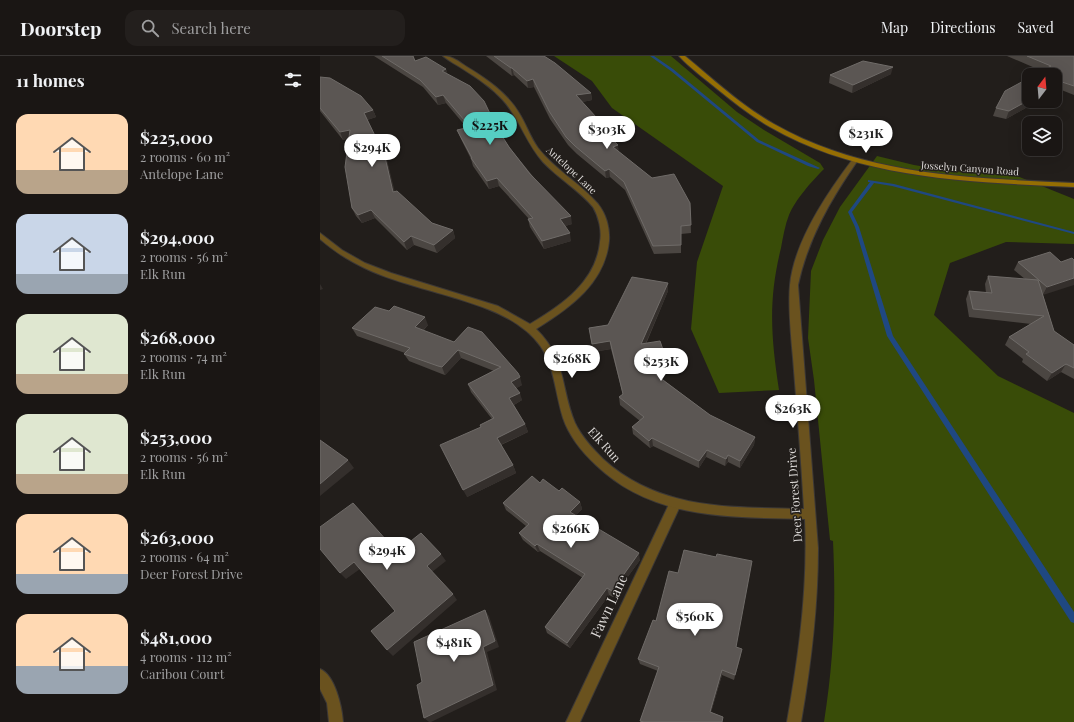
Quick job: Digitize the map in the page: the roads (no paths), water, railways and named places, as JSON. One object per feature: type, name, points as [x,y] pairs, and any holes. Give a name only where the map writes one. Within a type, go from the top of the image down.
[{"type":"street","name":"Antelope Lane","points":[[446,56],[479,75],[500,93],[513,109],[528,139],[536,150],[555,170],[590,200],[602,218],[604,228],[604,252],[600,264],[592,278],[576,297],[530,328]]},
{"type":"street","name":"Josselyn Canyon Road","points":[[682,56],[740,105],[764,121],[813,145],[855,160],[893,170],[926,175],[973,180],[1074,185]]},
{"type":"street","name":"Deer Forest Drive","points":[[794,722],[802,680],[812,569],[810,514],[794,285],[798,263],[803,248],[820,213],[855,160]]},
{"type":"street","name":"Elk Run","points":[[320,235],[335,249],[357,262],[382,272],[494,308],[530,328],[546,346],[552,356],[562,386],[568,419],[584,445],[608,471],[623,482],[658,499],[675,504],[722,510],[810,514]]},
{"type":"street","name":"Fawn Lane","points":[[573,722],[675,504]]},
{"type":"street","points":[[320,676],[336,707],[336,722]]},
{"type":"waterway","points":[[652,56],[672,70],[758,141],[818,168]]},
{"type":"waterway","points":[[870,181],[892,185],[1074,233]]},
{"type":"waterway","points":[[873,182],[850,212],[857,227],[890,336],[1074,619]]}]
